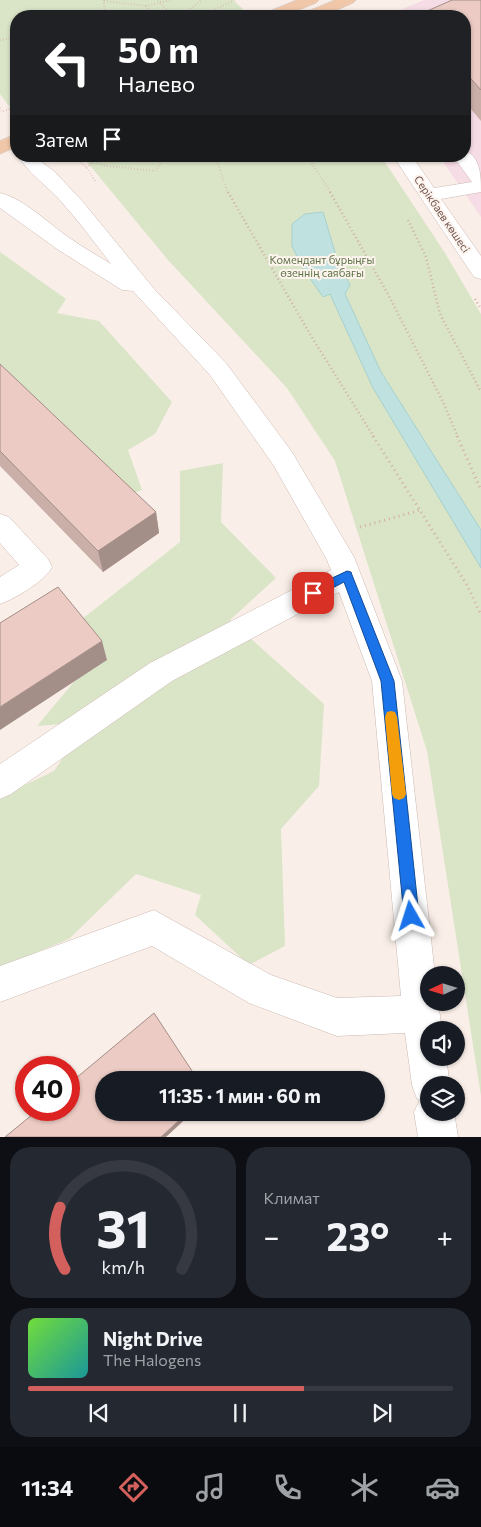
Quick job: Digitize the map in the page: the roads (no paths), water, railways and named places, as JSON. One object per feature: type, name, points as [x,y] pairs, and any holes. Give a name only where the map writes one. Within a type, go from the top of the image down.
[{"type":"main road","points":[[308,8],[348,0]]},
{"type":"main road","points":[[0,148],[5,120]]},
{"type":"street","points":[[31,162],[47,175],[76,206],[147,295],[218,369],[283,459],[340,557],[387,681],[421,1014],[430,1076]]},
{"type":"street","name":"Серікбаев көшесі","points":[[406,162],[481,272]]},
{"type":"street","points":[[467,162],[481,180]]},
{"type":"street","points":[[430,195],[481,186]]},
{"type":"street","points":[[3,205],[147,295]]},
{"type":"street","points":[[0,525],[38,567],[0,592]]},
{"type":"street","points":[[0,783],[161,672],[347,575]]},
{"type":"street","points":[[0,984],[154,928],[262,990],[337,1017],[421,1014]]},
{"type":"street","points":[[435,1121],[438,1137]]},
{"type":"water","points":[[323,212],[338,262],[350,285],[345,294],[381,372],[481,530],[481,568],[373,388],[330,294],[323,297],[302,267],[292,246],[292,224],[305,214]]},
{"type":"park label","name":"Комендант бұрыңғы өзеннің саябағы","points":[[322,266]]}]
